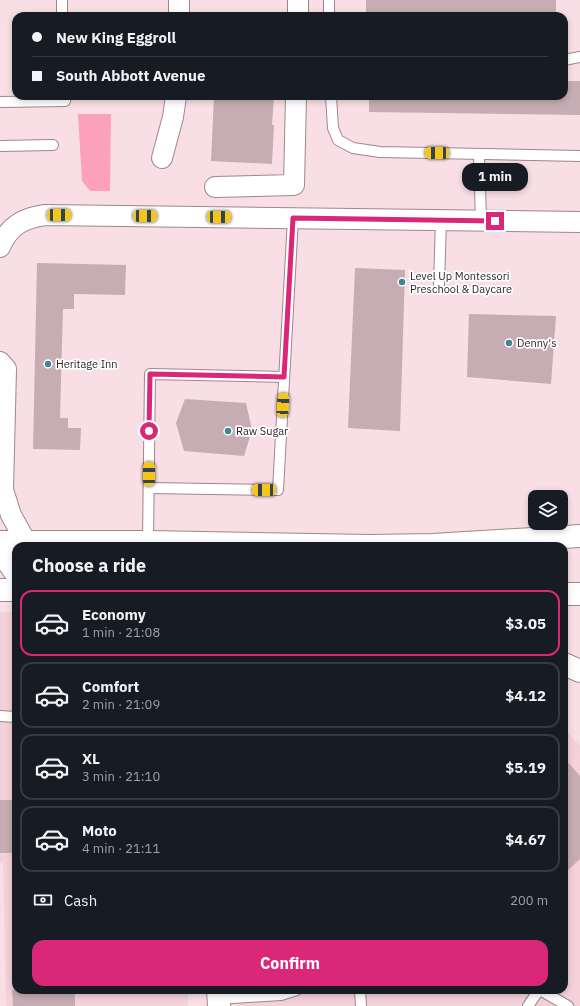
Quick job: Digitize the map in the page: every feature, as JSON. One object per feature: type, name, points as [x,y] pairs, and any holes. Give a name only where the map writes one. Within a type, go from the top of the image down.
[{"type":"main road","points":[[482,542],[580,536]]},
{"type":"main road","points":[[0,542],[12,543]]},
{"type":"main road","points":[[0,551],[12,568]]},
{"type":"main road","points":[[0,590],[12,590]]},
{"type":"main road","points":[[568,594],[580,594]]},
{"type":"main road","points":[[568,666],[580,671]]},
{"type":"street","points":[[179,0],[179,12]]},
{"type":"street","points":[[298,0],[298,12]]},
{"type":"street","points":[[162,158],[173,117],[175,100]]},
{"type":"street","points":[[215,188],[294,185],[296,100]]},
{"type":"street","points":[[0,246],[4,236],[17,223],[33,216],[44,215],[580,222]]},
{"type":"street","points":[[0,362],[6,368],[4,490],[12,516],[26,542]]},
{"type":"lane","points":[[62,0],[62,12]]},
{"type":"lane","points":[[329,0],[329,12]]},
{"type":"lane","points":[[568,59],[580,57]]},
{"type":"lane","points":[[0,102],[65,100]]},
{"type":"lane","points":[[331,100],[333,128],[338,140],[353,148],[380,152],[580,156]]},
{"type":"lane","points":[[0,146],[53,145]]},
{"type":"lane","points":[[479,154],[481,220]]},
{"type":"lane","points":[[148,488],[278,490],[293,218]]},
{"type":"lane","points":[[439,285],[441,220]]},
{"type":"lane","points":[[148,542],[150,374],[284,377]]},
{"type":"lane","points":[[0,716],[12,717]]},
{"type":"lane","points":[[218,998],[268,994]]},
{"type":"lane","points":[[281,994],[282,1006]]},
{"type":"lane","points":[[360,994],[361,1006]]},
{"type":"lane","points":[[528,1006],[536,994]]},
{"type":"lane","points":[[546,994],[568,1006]]},
{"type":"shaded area","points":[[78,114],[111,114],[110,191],[90,191],[82,181]]},
{"type":"shaded area","points":[[0,612],[12,612],[12,994],[188,994],[188,1006],[6,1006],[3,863],[0,863]]},
{"type":"shaded area","points":[[568,732],[580,746],[580,1006],[238,1006],[237,994],[568,994]]},
{"type":"building","points":[[366,0],[556,0],[556,12],[366,12]]},
{"type":"building","points":[[568,81],[580,81],[580,115],[369,112],[369,100],[568,100]]},
{"type":"building","points":[[214,100],[274,100],[272,164],[211,161]]},
{"type":"building","name":"Heritage Inn","points":[[37,263],[126,265],[125,295],[74,294],[74,309],[63,309],[60,418],[68,418],[68,428],[81,428],[80,450],[33,449]]},
{"type":"building","points":[[355,268],[405,270],[400,431],[348,428]]},
{"type":"building","points":[[469,314],[556,316],[551,384],[467,377]]},
{"type":"building","points":[[185,399],[246,403],[252,430],[244,456],[184,451],[176,423]]},
{"type":"building","points":[[568,762],[580,776],[580,859],[568,870]]},
{"type":"building","points":[[0,800],[12,800],[12,853],[0,853]]},
{"type":"building","points":[[12,994],[75,994],[75,1006],[13,1006]]},
{"type":"place","name":"Level Up Montessori Preschool & Daycare","points":[[402,282]]},
{"type":"place","name":"Denny's","points":[[509,343]]},
{"type":"place","name":"Heritage Inn","points":[[48,364]]},
{"type":"place","name":"Raw Sugar","points":[[228,431]]},
{"type":"route","points":[[149,431],[150,374],[284,377],[293,218],[495,221]]}]
